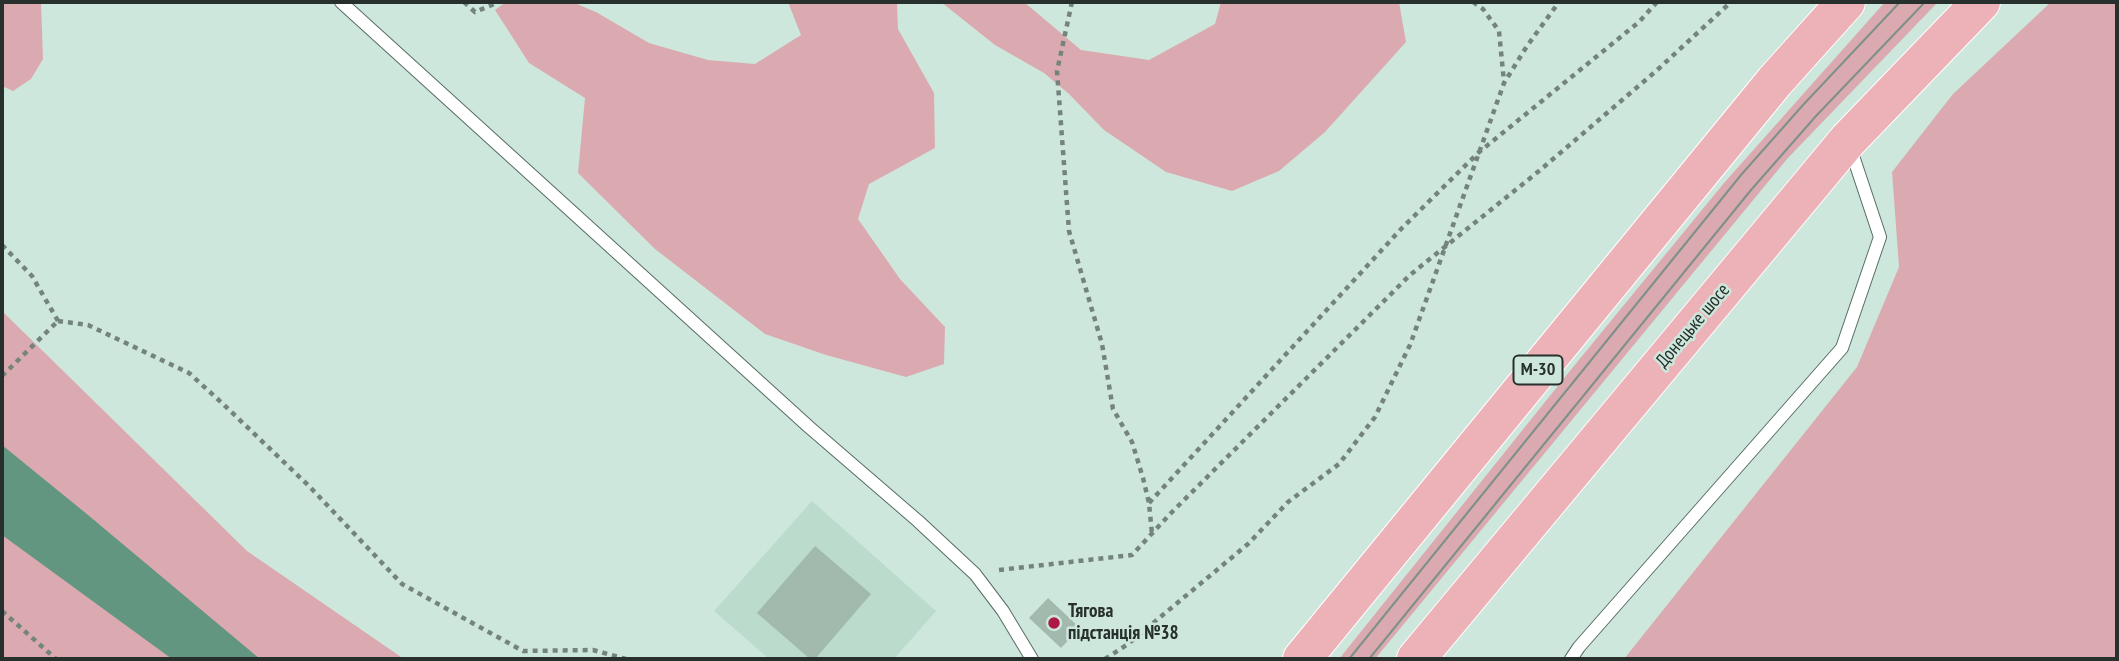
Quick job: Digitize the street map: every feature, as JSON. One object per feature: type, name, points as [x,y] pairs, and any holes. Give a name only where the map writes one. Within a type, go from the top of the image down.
[{"type":"highway","name":"М-30","points":[[1302,659],[1775,81],[1846,2]]},
{"type":"highway","name":"Донецьке шосе","points":[[1416,659],[1848,140],[1981,2]]},
{"type":"lane","points":[[341,2],[975,574],[1003,611],[1032,659]]},
{"type":"lane","points":[[1571,659],[1842,348],[1880,237],[1848,140]]},
{"type":"path","points":[[464,2],[475,12],[499,2]]},
{"type":"path","points":[[1072,2],[1057,71],[1069,232],[1102,344],[1113,408],[1132,442],[1149,503],[1152,534]]},
{"type":"path","points":[[1473,2],[1483,9],[1499,31],[1504,83]]},
{"type":"path","points":[[1105,659],[1128,644],[1248,544],[1288,502],[1339,464],[1374,417],[1410,345],[1504,83],[1559,2]]},
{"type":"path","points":[[1149,503],[1402,228],[1478,153],[1639,22],[1657,2]]},
{"type":"path","points":[[975,574],[1132,555],[1410,275],[1539,171],[1655,72],[1731,2]]},
{"type":"path","points":[[2,245],[33,276],[58,321]]},
{"type":"path","points":[[2,376],[58,321]]},
{"type":"path","points":[[58,321],[88,325],[188,373],[310,487],[402,584],[523,651],[593,650],[626,659]]},
{"type":"path","points":[[2,611],[56,659]]},
{"type":"shaded area","points":[[2,2],[41,2],[43,59],[31,79],[13,91],[2,86]]},
{"type":"shaded area","points":[[506,2],[572,2],[596,12],[649,43],[708,60],[755,64],[801,35],[788,2],[897,2],[898,29],[934,93],[935,148],[869,184],[858,219],[900,279],[945,327],[944,364],[906,377],[826,355],[765,334],[655,249],[578,173],[585,98],[529,63],[495,10]]},
{"type":"shaded area","points":[[941,2],[1024,2],[1081,50],[1149,60],[1215,24],[1221,2],[1399,2],[1406,42],[1325,132],[1279,171],[1232,191],[1166,172],[1104,130],[1044,73],[995,45]]},
{"type":"shaded area","points":[[1885,2],[1938,2],[1787,159],[1375,659],[1339,659],[1724,183]]},
{"type":"shaded area","points":[[2051,2],[2117,2],[2117,659],[1624,659],[1857,367],[1899,267],[1892,172],[1953,94]]},
{"type":"shaded area","points":[[2,311],[247,551],[404,659],[2,659]]},
{"type":"shaded area","points":[[2,445],[260,659],[172,659],[2,535]]},
{"type":"shaded area","points":[[812,501],[936,611],[894,659],[769,659],[714,611]]},
{"type":"building","points":[[815,546],[871,594],[815,659],[810,659],[757,613]]},
{"type":"building","name":"Тягова пiдстанцiя №38","points":[[1048,598],[1080,628],[1061,648],[1029,618]]},
{"type":"tram line","points":[[1349,659],[1741,175],[1900,2]]},
{"type":"tram line","points":[[1369,659],[1751,190],[1816,116],[1925,2]]},
{"type":"place","name":"Тягова пiдстанцiя №38","points":[[1054,623]]}]
